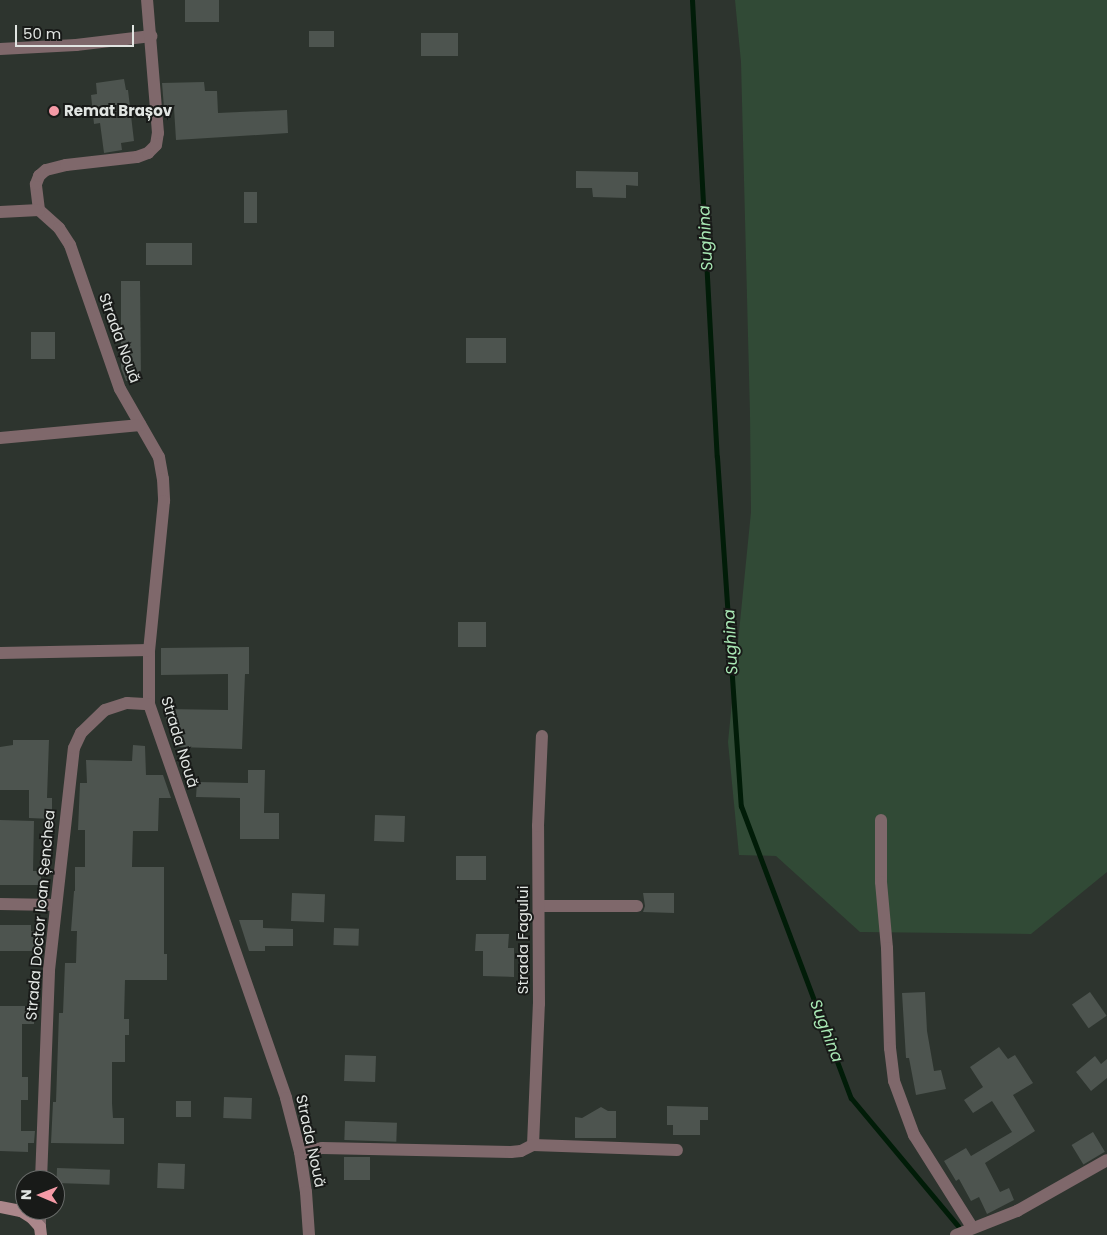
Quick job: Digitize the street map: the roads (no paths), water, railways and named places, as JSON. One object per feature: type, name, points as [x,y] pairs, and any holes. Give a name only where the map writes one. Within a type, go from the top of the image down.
[{"type":"main road","points":[[0,1206],[21,1211],[32,1218],[40,1231]]},
{"type":"street","points":[[0,212],[39,210],[36,184],[39,176],[46,170],[66,165],[137,157],[148,153],[156,145],[158,134],[147,0]]},
{"type":"street","points":[[0,49],[76,45],[150,36]]},
{"type":"street","name":"Strada Nouă","points":[[39,210],[59,228],[70,245],[120,389],[158,457],[164,479],[164,501],[147,677],[149,704],[286,1098],[300,1152],[306,1192],[309,1235]]},
{"type":"street","points":[[0,438],[140,425]]},
{"type":"street","points":[[0,653],[149,650]]},
{"type":"street","name":"Strada Doctor Ioan Șenchea","points":[[41,1170],[49,970],[70,766],[74,748],[81,733],[105,710],[127,703],[149,704]]},
{"type":"street","name":"Strada Fagului","points":[[533,1145],[539,1004],[540,906],[538,826],[542,736]]},
{"type":"street","points":[[881,820],[880,872],[887,948],[890,1048],[894,1081],[914,1134],[972,1228]]},
{"type":"street","points":[[0,904],[55,905]]},
{"type":"street","points":[[540,906],[637,906]]},
{"type":"street","points":[[300,1152],[322,1148],[511,1152],[521,1151],[533,1145],[677,1150]]},
{"type":"street","points":[[956,1235],[1017,1211],[1107,1160]]},
{"type":"waterway","name":"Sughina","points":[[692,0],[717,457],[741,806],[851,1098],[958,1226]]},
{"type":"place","name":"Remat Brașov","points":[[54,111]]}]
